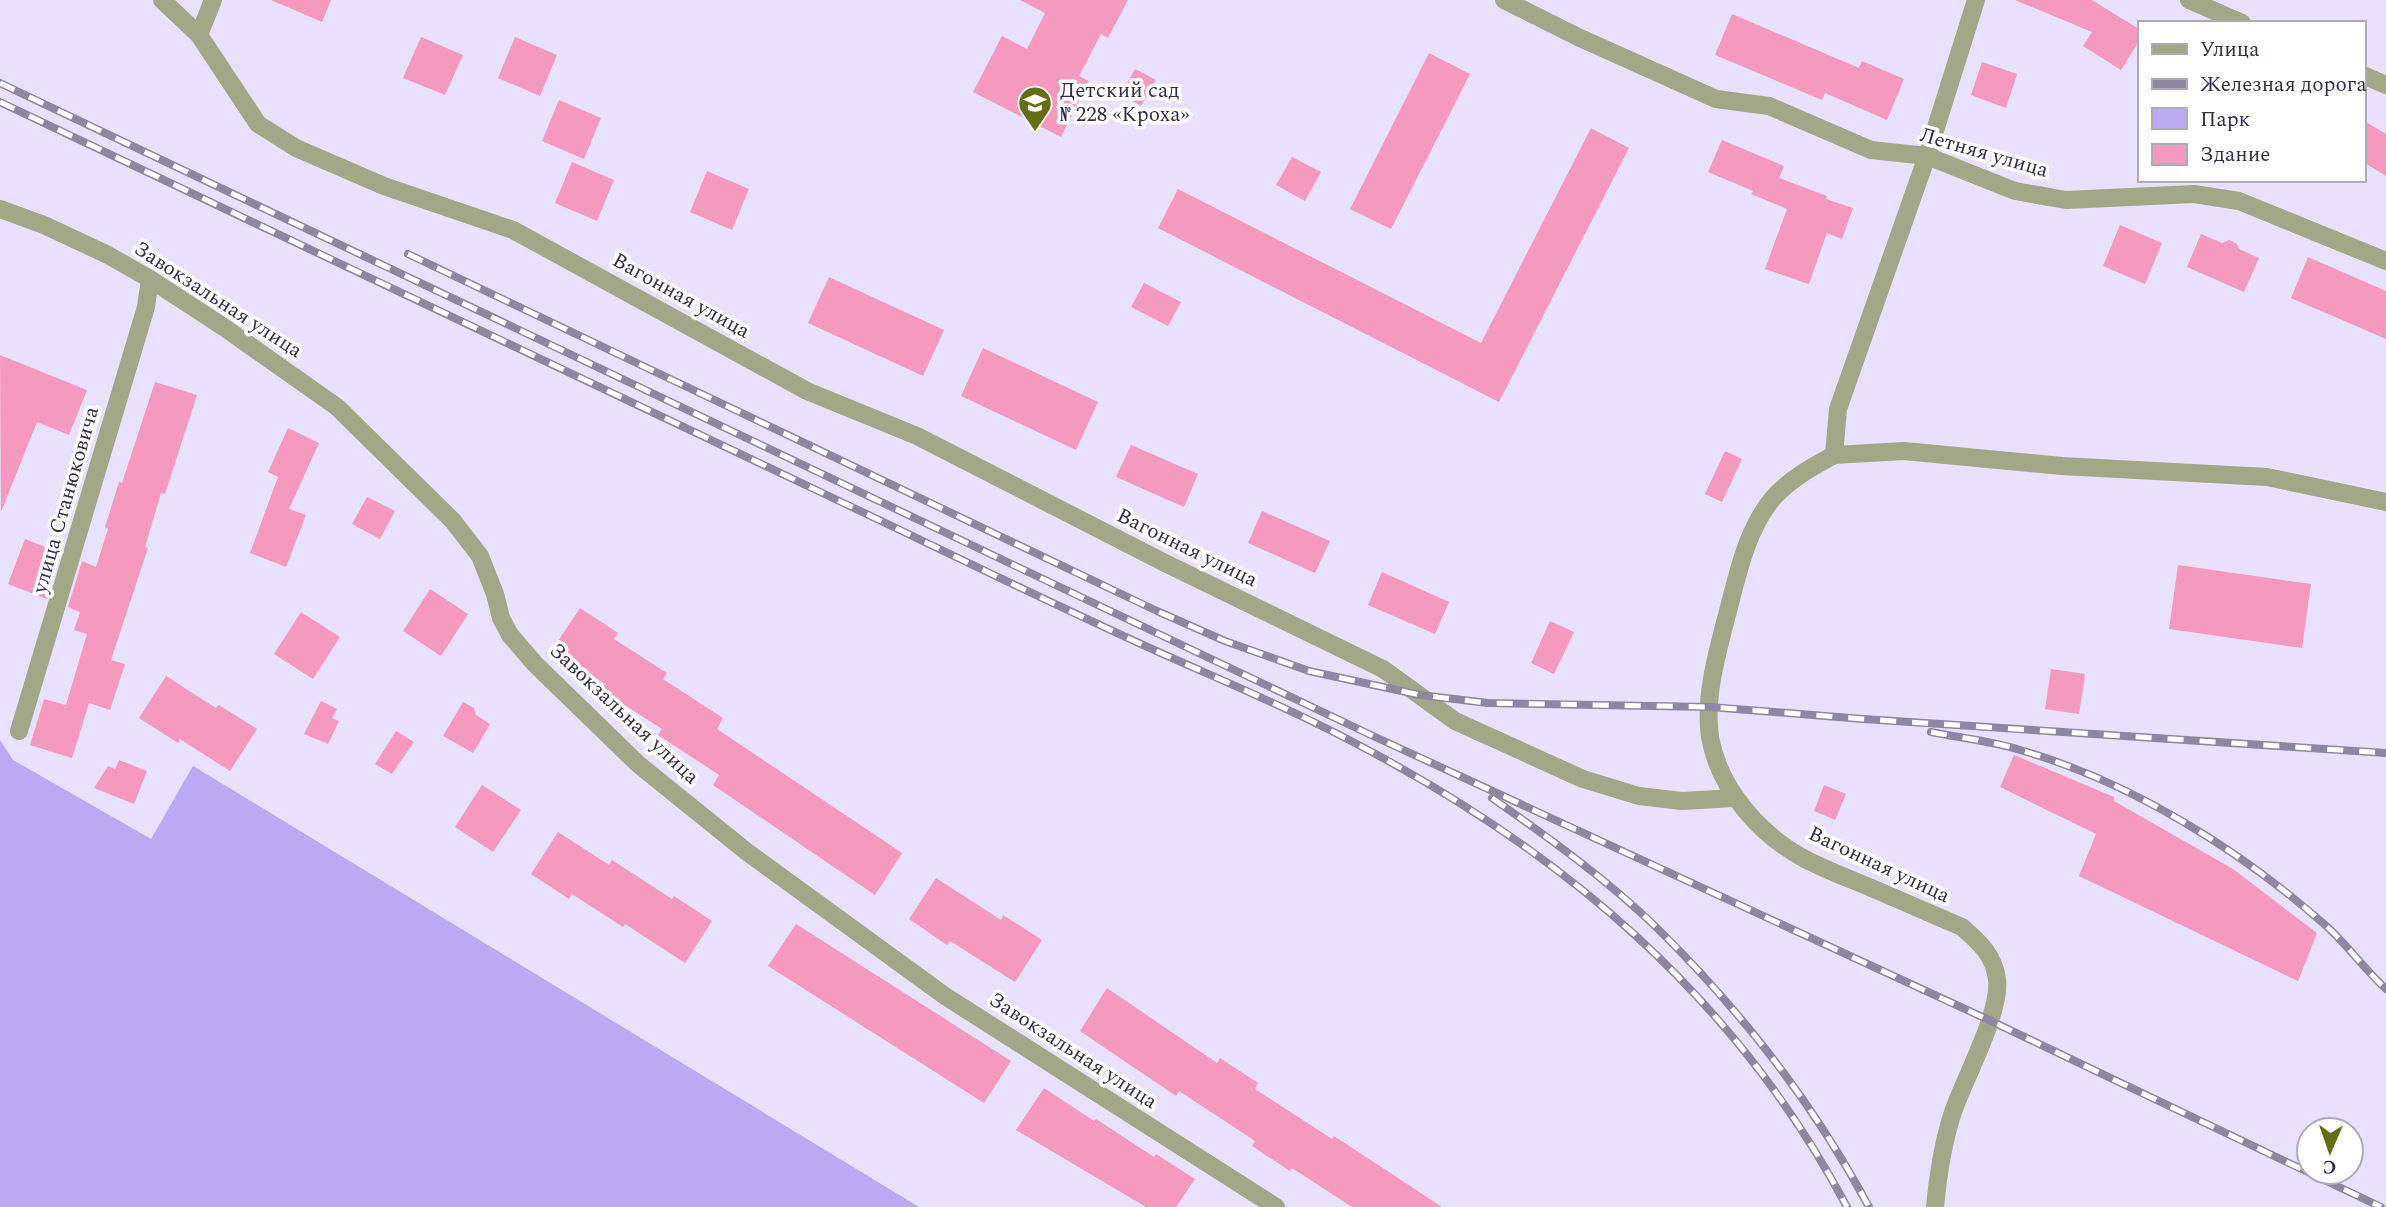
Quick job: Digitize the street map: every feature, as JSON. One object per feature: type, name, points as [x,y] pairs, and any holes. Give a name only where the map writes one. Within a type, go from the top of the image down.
[{"type":"street","name":"Вагонная улица","points":[[162,0],[200,36],[258,124],[296,148],[384,186],[513,230],[807,391],[917,436],[1163,562],[1383,669],[1455,720],[1583,779],[1639,796],[1682,801],[1735,798],[1767,833],[1805,859],[1962,927],[1982,943],[1993,962],[1998,981],[1995,1006],[1952,1115],[1938,1173],[1935,1207]]},
{"type":"street","points":[[200,36],[213,0]]},
{"type":"street","name":"Летняя улица","points":[[1504,0],[1578,37],[1716,99],[1769,106],[1871,150],[1927,156],[2015,191],[2066,200],[2194,194],[2239,201],[2386,261]]},
{"type":"street","points":[[1834,455],[1838,409],[1927,156],[1976,0]]},
{"type":"street","points":[[2189,0],[2237,21]]},
{"type":"street","points":[[2365,76],[2386,85]]},
{"type":"street","name":"Завокзальная улица","points":[[0,209],[44,225],[108,255],[150,279],[337,407],[453,521],[481,556],[501,618],[510,635],[535,664],[638,764],[747,852],[945,996],[1276,1207]]},
{"type":"street","name":"улица Станюковича","points":[[19,731],[146,307],[150,279]]},
{"type":"street","points":[[1735,798],[1717,763],[1710,736],[1710,707],[1717,656],[1739,568],[1755,528],[1773,498],[1800,474],[1834,455],[1904,451],[2062,466],[2267,477],[2386,502]]},
{"type":"green space","points":[[0,740],[13,760],[151,839],[193,766],[919,1207],[0,1207]]},
{"type":"building","points":[[271,0],[331,0],[322,22]]},
{"type":"building","points":[[1020,0],[1128,0],[1108,38],[1101,34],[1079,76],[1089,81],[1061,137],[973,92],[1002,36],[1027,49],[1045,13]]},
{"type":"building","points":[[2015,0],[2092,0],[2138,28],[2138,43],[2121,70],[2083,46],[2092,32]]},
{"type":"building","points":[[1732,14],[1859,68],[1862,61],[1904,79],[1887,120],[1825,93],[1822,100],[1715,55]]},
{"type":"building","points":[[421,37],[463,55],[445,95],[403,78]]},
{"type":"building","points":[[515,37],[557,55],[540,96],[498,78]]},
{"type":"building","points":[[1429,53],[1470,74],[1391,229],[1350,209]]},
{"type":"building","points":[[1982,62],[2017,74],[2006,108],[1971,95]]},
{"type":"building","points":[[1135,69],[1156,80],[1141,106],[1121,94]]},
{"type":"building","points":[[559,100],[601,118],[584,159],[542,141]]},
{"type":"building","points":[[2365,121],[2386,134],[2386,176],[2365,163]]},
{"type":"building","points":[[1591,128],[1629,148],[1499,402],[1158,228],[1178,189],[1481,343]]},
{"type":"building","points":[[1722,140],[1784,166],[1779,178],[1853,208],[1842,239],[1827,233],[1809,284],[1765,269],[1787,209],[1708,172]]},
{"type":"building","points":[[1292,157],[1321,172],[1305,201],[1276,185]]},
{"type":"building","points":[[572,162],[614,180],[597,221],[555,203]]},
{"type":"building","points":[[707,171],[749,189],[732,230],[690,212]]},
{"type":"building","points":[[2120,225],[2162,243],[2145,284],[2103,266]]},
{"type":"building","points":[[2201,234],[2222,243],[2229,240],[2237,244],[2239,249],[2259,258],[2244,292],[2187,267]]},
{"type":"building","points":[[2308,257],[2386,291],[2386,339],[2291,298]]},
{"type":"building","points":[[829,277],[944,330],[923,376],[808,323]]},
{"type":"building","points":[[1144,283],[1181,302],[1168,326],[1131,307]]},
{"type":"building","points":[[983,348],[1098,402],[1076,450],[961,396]]},
{"type":"building","points":[[0,355],[87,390],[69,435],[37,422],[1,512]]},
{"type":"building","points":[[155,382],[197,395],[165,494],[161,493],[145,547],[148,548],[111,660],[125,664],[110,710],[89,703],[72,758],[30,745],[44,699],[66,705],[87,634],[74,630],[80,612],[68,607],[82,561],[96,567],[119,482],[122,483]]},
{"type":"building","points":[[288,428],[319,443],[289,509],[306,515],[286,567],[250,553],[278,477],[268,472]]},
{"type":"building","points":[[1131,445],[1198,474],[1184,507],[1116,477]]},
{"type":"building","points":[[1725,451],[1742,459],[1722,502],[1705,494]]},
{"type":"building","points":[[367,497],[395,511],[380,539],[352,524]]},
{"type":"building","points":[[1262,511],[1330,541],[1315,573],[1248,543]]},
{"type":"building","points":[[25,539],[60,553],[47,599],[8,584]]},
{"type":"building","points":[[2178,565],[2311,584],[2302,648],[2169,629]]},
{"type":"building","points":[[1382,572],[1449,602],[1435,634],[1368,605]]},
{"type":"building","points":[[430,589],[468,614],[441,656],[403,631]]},
{"type":"building","points":[[580,608],[618,633],[614,639],[667,673],[663,679],[723,718],[717,729],[902,853],[875,895],[713,785],[719,775],[658,735],[662,729],[601,690],[605,684],[552,650]]},
{"type":"building","points":[[301,612],[340,637],[313,679],[274,654]]},
{"type":"building","points":[[1550,621],[1574,632],[1554,674],[1531,663]]},
{"type":"building","points":[[2051,669],[2085,674],[2079,714],[2045,709]]},
{"type":"building","points":[[166,676],[216,708],[219,705],[257,729],[230,771],[180,739],[178,743],[139,718]]},
{"type":"building","points":[[321,701],[337,709],[332,718],[339,721],[328,744],[304,734]]},
{"type":"building","points":[[463,702],[474,708],[476,715],[490,724],[473,753],[443,736]]},
{"type":"building","points":[[396,731],[414,742],[392,774],[375,764]]},
{"type":"building","points":[[2014,755],[2114,797],[2114,801],[2233,869],[2317,933],[2298,981],[2079,876],[2096,834],[2000,787]]},
{"type":"building","points":[[119,760],[147,771],[134,804],[94,788],[108,766],[115,769]]},
{"type":"building","points":[[482,785],[521,810],[493,852],[455,827]]},
{"type":"building","points":[[1824,785],[1846,794],[1835,820],[1814,811]]},
{"type":"building","points":[[558,832],[609,865],[612,860],[712,921],[685,963],[625,924],[623,927],[572,894],[569,899],[531,874]]},
{"type":"building","points":[[936,878],[1001,920],[1003,915],[1042,940],[1015,982],[950,941],[947,945],[909,919]]},
{"type":"building","points":[[796,924],[1011,1061],[984,1103],[768,966]]},
{"type":"building","points":[[1107,988],[1217,1063],[1220,1058],[1258,1083],[1255,1089],[1332,1139],[1334,1136],[1442,1207],[1352,1207],[1292,1168],[1290,1171],[1252,1146],[1255,1141],[1179,1091],[1176,1096],[1080,1031]]},
{"type":"building","points":[[1044,1088],[1094,1121],[1096,1119],[1154,1157],[1156,1154],[1195,1179],[1176,1207],[1146,1207],[1016,1130]]},
{"type":"railway","points":[[0,83],[1371,735],[1991,1021],[2381,1207]]},
{"type":"railway","points":[[0,102],[1064,608],[1299,715],[1428,784],[1501,830],[1571,881],[1636,936],[1696,996],[1752,1060],[1802,1131],[1847,1207]]},
{"type":"railway","points":[[408,254],[1157,611],[1225,641],[1309,671],[1420,695],[1488,703],[1710,707],[2386,753]]},
{"type":"railway","points":[[1931,732],[1998,744],[2061,763],[2102,780],[2181,820],[2291,896],[2332,931],[2386,989]]},
{"type":"railway","points":[[1492,798],[1599,877],[1639,911],[1689,960],[1747,1026],[1800,1095],[1869,1207]]},
{"type":"place","name":"Детский сад № 228 «Кроха»","points":[[1035,133]]}]
